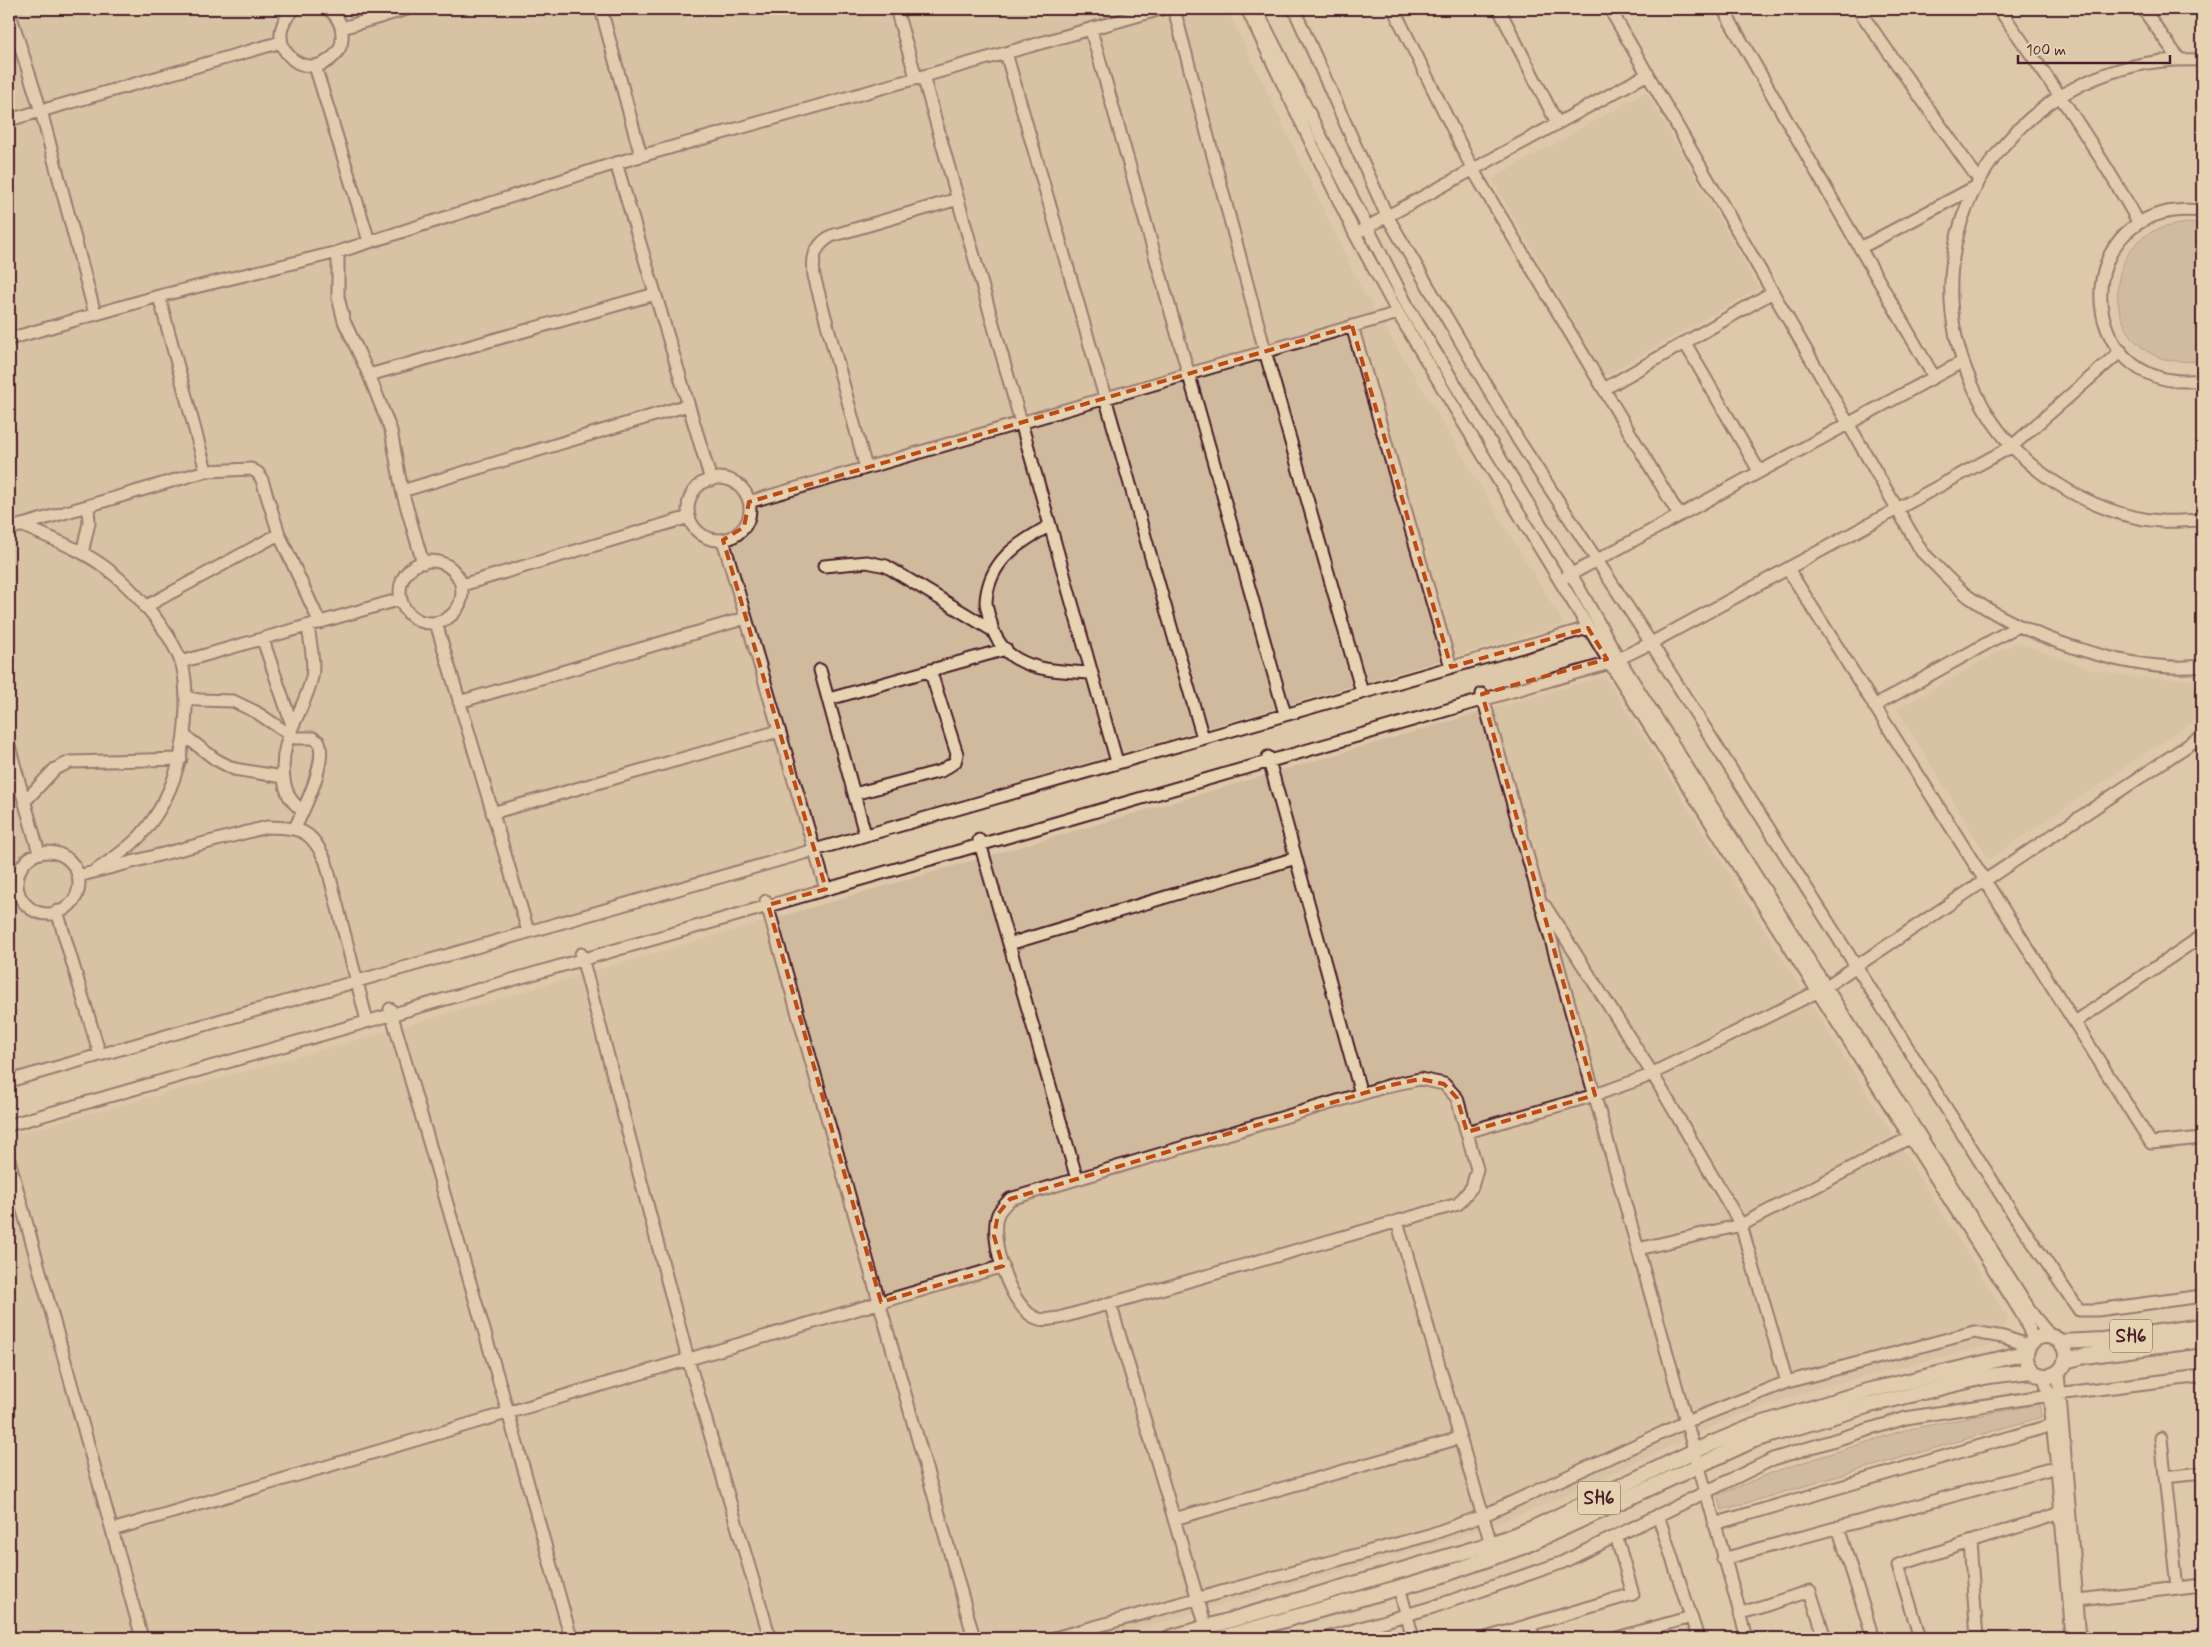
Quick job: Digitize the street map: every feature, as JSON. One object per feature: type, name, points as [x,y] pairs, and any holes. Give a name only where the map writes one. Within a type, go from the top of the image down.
[{"type":"main road","name":"SH6","points":[[1169,1638],[1206,1627],[1230,1632],[1443,1574],[1522,1547],[1696,1458],[1754,1426],[1867,1391],[2029,1346],[2042,1336],[2056,1339],[2103,1340],[2202,1326]]},
{"type":"main road","points":[[2029,1346],[2025,1360],[2050,1370],[2066,1352],[2056,1339]]},
{"type":"main road","name":"SH6","points":[[1230,1632],[1534,1528],[1595,1500],[1696,1458],[1870,1405],[1988,1376],[2050,1370],[2085,1356],[2202,1340]]},
{"type":"street","points":[[295,9],[286,17],[281,29],[281,42],[285,52],[295,61],[305,66],[316,66],[329,61],[337,53],[342,41],[342,28],[337,18],[328,9]]},
{"type":"street","points":[[342,28],[407,9]]},
{"type":"street","points":[[601,9],[641,156]]},
{"type":"street","points":[[896,9],[958,199],[1117,762]]},
{"type":"street","points":[[9,339],[159,296],[338,252],[616,163],[1161,9]]},
{"type":"street","points":[[1174,9],[1265,352],[1362,692]]},
{"type":"street","points":[[1247,9],[1355,234],[1398,314],[1588,628],[1616,658]]},
{"type":"street","points":[[1054,1638],[1197,1597],[1429,1535],[1482,1516],[1686,1422],[1787,1382],[1974,1332],[2003,1337],[2029,1346],[2025,1319],[1616,658],[1571,574],[1409,309],[1256,9]]},
{"type":"street","points":[[1294,9],[1387,216],[1519,441],[1651,644],[2012,1212],[2079,1310],[2097,1310],[2202,1296]]},
{"type":"street","points":[[1400,9],[1395,12],[1473,170],[1679,514]]},
{"type":"street","points":[[1499,9],[1557,124]]},
{"type":"street","points":[[1610,9],[1922,552],[1968,596],[2018,626],[2102,655],[2153,666],[2202,666]]},
{"type":"street","points":[[1723,9],[1934,377]]},
{"type":"street","points":[[1858,9],[1978,183]]},
{"type":"street","points":[[1999,9],[2060,95],[2109,169],[2139,223]]},
{"type":"street","points":[[2143,9],[2179,59]]},
{"type":"street","points":[[9,11],[41,111],[95,314]]},
{"type":"street","points":[[1091,30],[1285,714]]},
{"type":"street","points":[[9,120],[281,42]]},
{"type":"street","points":[[1006,53],[1203,738]]},
{"type":"street","points":[[2202,60],[2179,59],[2125,67],[2079,84],[2040,109],[2006,141],[1978,183],[1960,228],[1952,269],[1952,313],[1962,362],[1981,405],[2011,446],[2039,472],[2080,498],[2122,514],[2150,519],[2202,520]]},
{"type":"street","points":[[316,66],[369,241]]},
{"type":"street","points":[[1355,234],[1648,74]]},
{"type":"street","points":[[616,163],[711,480]]},
{"type":"street","points":[[1860,248],[1978,183]]},
{"type":"street","points":[[866,468],[814,276],[812,264],[815,250],[821,242],[831,236],[958,199]]},
{"type":"street","points":[[2202,211],[2171,210],[2139,223],[2125,234],[2113,249],[2101,279],[2101,312],[2112,341],[2120,351],[2138,367],[2153,375],[2186,382],[2202,380]]},
{"type":"street","points":[[338,252],[338,297],[344,321],[369,374],[391,431],[402,491],[423,563]]},
{"type":"street","points":[[1604,389],[1773,292]]},
{"type":"street","points":[[369,374],[655,294]]},
{"type":"street","points":[[159,296],[206,471]]},
{"type":"street","points":[[750,502],[1398,314]]},
{"type":"street","points":[[1352,326],[1451,667]]},
{"type":"street","points":[[1684,343],[1759,471]]},
{"type":"street","points":[[9,1125],[390,1011],[1616,658],[1651,644],[1898,510],[2011,446],[2120,351]]},
{"type":"street","points":[[1559,581],[1596,559],[1962,362]]},
{"type":"street","points":[[402,491],[688,405]]},
{"type":"street","points":[[9,529],[206,471],[250,469],[258,473],[280,534],[320,623]]},
{"type":"street","points":[[725,479],[737,484],[745,492],[750,502],[750,516],[744,527],[736,535],[723,540],[713,540],[702,536],[693,527],[688,516],[688,503],[693,492],[702,484],[711,480],[725,479]]},
{"type":"street","points":[[82,554],[89,523],[88,506]]},
{"type":"street","points":[[462,585],[688,516]]},
{"type":"street","points":[[21,525],[82,554],[106,568],[156,620],[181,662],[186,697],[185,736],[178,770],[160,808],[140,835],[95,871]]},
{"type":"street","points":[[992,630],[986,602],[993,574],[1016,544],[1049,526]]},
{"type":"street","points":[[145,608],[280,534]]},
{"type":"street","points":[[723,540],[826,886]]},
{"type":"street","points":[[438,562],[450,567],[458,575],[462,585],[462,598],[457,610],[449,618],[436,623],[425,622],[415,618],[406,609],[401,599],[401,586],[406,574],[414,566],[423,563],[438,562]]},
{"type":"street","points":[[824,566],[867,562],[886,566],[992,630],[1015,659],[1045,670],[1091,673]]},
{"type":"street","points":[[1788,570],[2151,1143],[2202,1138]]},
{"type":"street","points":[[181,662],[401,599]]},
{"type":"street","points":[[459,702],[746,618]]},
{"type":"street","points":[[436,623],[528,932]]},
{"type":"street","points":[[1874,706],[2018,626]]},
{"type":"street","points":[[303,811],[290,799],[283,777],[282,760],[290,729],[309,688],[313,673],[308,627]]},
{"type":"street","points":[[9,1081],[814,848],[1588,628]]},
{"type":"street","points":[[263,640],[290,729],[295,738],[313,738],[320,746],[317,771],[295,828]]},
{"type":"street","points":[[829,699],[1006,649]]},
{"type":"street","points":[[820,670],[865,834]]},
{"type":"street","points":[[854,794],[941,771],[955,762],[957,754],[930,670]]},
{"type":"street","points":[[186,697],[199,700],[233,702],[290,729]]},
{"type":"street","points":[[1483,697],[1723,1559],[1747,1638]]},
{"type":"street","points":[[492,812],[780,731]]},
{"type":"street","points":[[185,736],[216,759],[234,769],[283,777]]},
{"type":"street","points":[[1467,1132],[1595,1095],[1652,1073],[1822,989],[2202,736]]},
{"type":"street","points":[[9,746],[39,853]]},
{"type":"street","points":[[24,801],[55,769],[70,762],[181,759]]},
{"type":"street","points":[[1269,759],[1362,1094]]},
{"type":"street","points":[[78,876],[267,827],[295,828],[312,839],[326,862],[355,982],[366,1018]]},
{"type":"street","points":[[980,842],[1077,1179]]},
{"type":"street","points":[[54,852],[66,857],[74,866],[78,876],[78,889],[73,901],[65,909],[57,912],[41,913],[31,909],[13,891],[22,865],[30,857],[39,853],[54,852]]},
{"type":"street","points":[[1009,944],[1296,858]]},
{"type":"street","points":[[1539,896],[1652,1073],[1742,1225],[1787,1382]]},
{"type":"street","points":[[767,903],[974,1638]]},
{"type":"street","points":[[57,912],[100,1055]]},
{"type":"street","points":[[2075,1022],[2202,936]]},
{"type":"street","points":[[581,956],[688,1359],[770,1638]]},
{"type":"street","points":[[1822,989],[2033,1315],[2056,1339]]},
{"type":"street","points":[[390,1011],[508,1412],[571,1638]]},
{"type":"street","points":[[9,1118],[366,1018]]},
{"type":"street","points":[[1420,1079],[1444,1084],[1457,1098],[1467,1132],[1477,1169],[1472,1186],[1458,1204],[1059,1318],[1039,1319],[1025,1311],[1011,1293],[994,1236],[998,1214],[1010,1199],[1362,1094],[1420,1079]]},
{"type":"street","points":[[1638,1249],[1742,1225],[1911,1137]]},
{"type":"street","points":[[9,1160],[142,1638]]},
{"type":"street","points":[[1397,1222],[1491,1544]]},
{"type":"street","points":[[112,1530],[1003,1266]]},
{"type":"street","points":[[1110,1303],[1206,1627]]},
{"type":"street","points":[[2050,1370],[2054,1394],[2073,1601],[2072,1638]]},
{"type":"street","points":[[1327,1638],[1350,1635],[1561,1563],[1705,1491],[1774,1460],[1906,1418],[2054,1394],[2202,1376]]},
{"type":"street","points":[[2054,1394],[2052,1425],[2061,1513],[2080,1638]]},
{"type":"street","points":[[1714,1524],[2052,1425]]},
{"type":"street","points":[[1174,1519],[1460,1438]]},
{"type":"street","points":[[2161,1438],[2177,1588]]},
{"type":"street","points":[[1723,1559],[2057,1467]]},
{"type":"street","points":[[2165,1477],[2202,1473]]},
{"type":"street","points":[[1920,1638],[1898,1565],[2061,1513]]},
{"type":"street","points":[[1658,1515],[1698,1638]]},
{"type":"street","points":[[1838,1527],[1873,1638]]},
{"type":"street","points":[[1486,1638],[1633,1594],[1616,1536]]},
{"type":"street","points":[[1970,1542],[1977,1638]]},
{"type":"street","points":[[2073,1601],[2202,1586]]},
{"type":"street","points":[[1398,1587],[1413,1638]]},
{"type":"street","points":[[1739,1614],[1810,1591],[1825,1638]]},
{"type":"street","points":[[1617,1638],[1691,1617]]},
{"type":"street","points":[[1530,1625],[1534,1638]]},
{"type":"highlighted area","points":[[1352,326],[1451,667],[1588,628],[1607,659],[1482,694],[1595,1095],[1467,1132],[1457,1098],[1444,1084],[1420,1079],[1391,1085],[1010,1199],[998,1214],[994,1236],[1003,1266],[881,1302],[768,905],[826,889],[723,540],[744,527],[749,502]]},
{"type":"shaded area","points":[[9,9],[1227,9],[1360,286],[1564,625],[9,1075]]},
{"type":"shaded area","points":[[1646,92],[1759,288],[1604,376],[1492,179]]},
{"type":"shaded area","points":[[2188,223],[2202,225],[2202,360],[2199,362],[2165,359],[2144,349],[2131,336],[2122,320],[2118,302],[2118,283],[2123,266],[2132,249],[2145,236],[2155,230]]},
{"type":"shaded area","points":[[2016,642],[2091,670],[2141,678],[2202,680],[2202,715],[1989,859],[1897,709]]},
{"type":"shaded area","points":[[1605,676],[2007,1317],[1998,1343],[1815,1389],[1731,1418],[1541,1506],[1460,1537],[1106,1638],[9,1638],[9,1136],[341,1045]]},
{"type":"shaded area","points":[[2039,1404],[2041,1417],[1722,1510],[1718,1495],[1779,1470],[1905,1430]]}]
